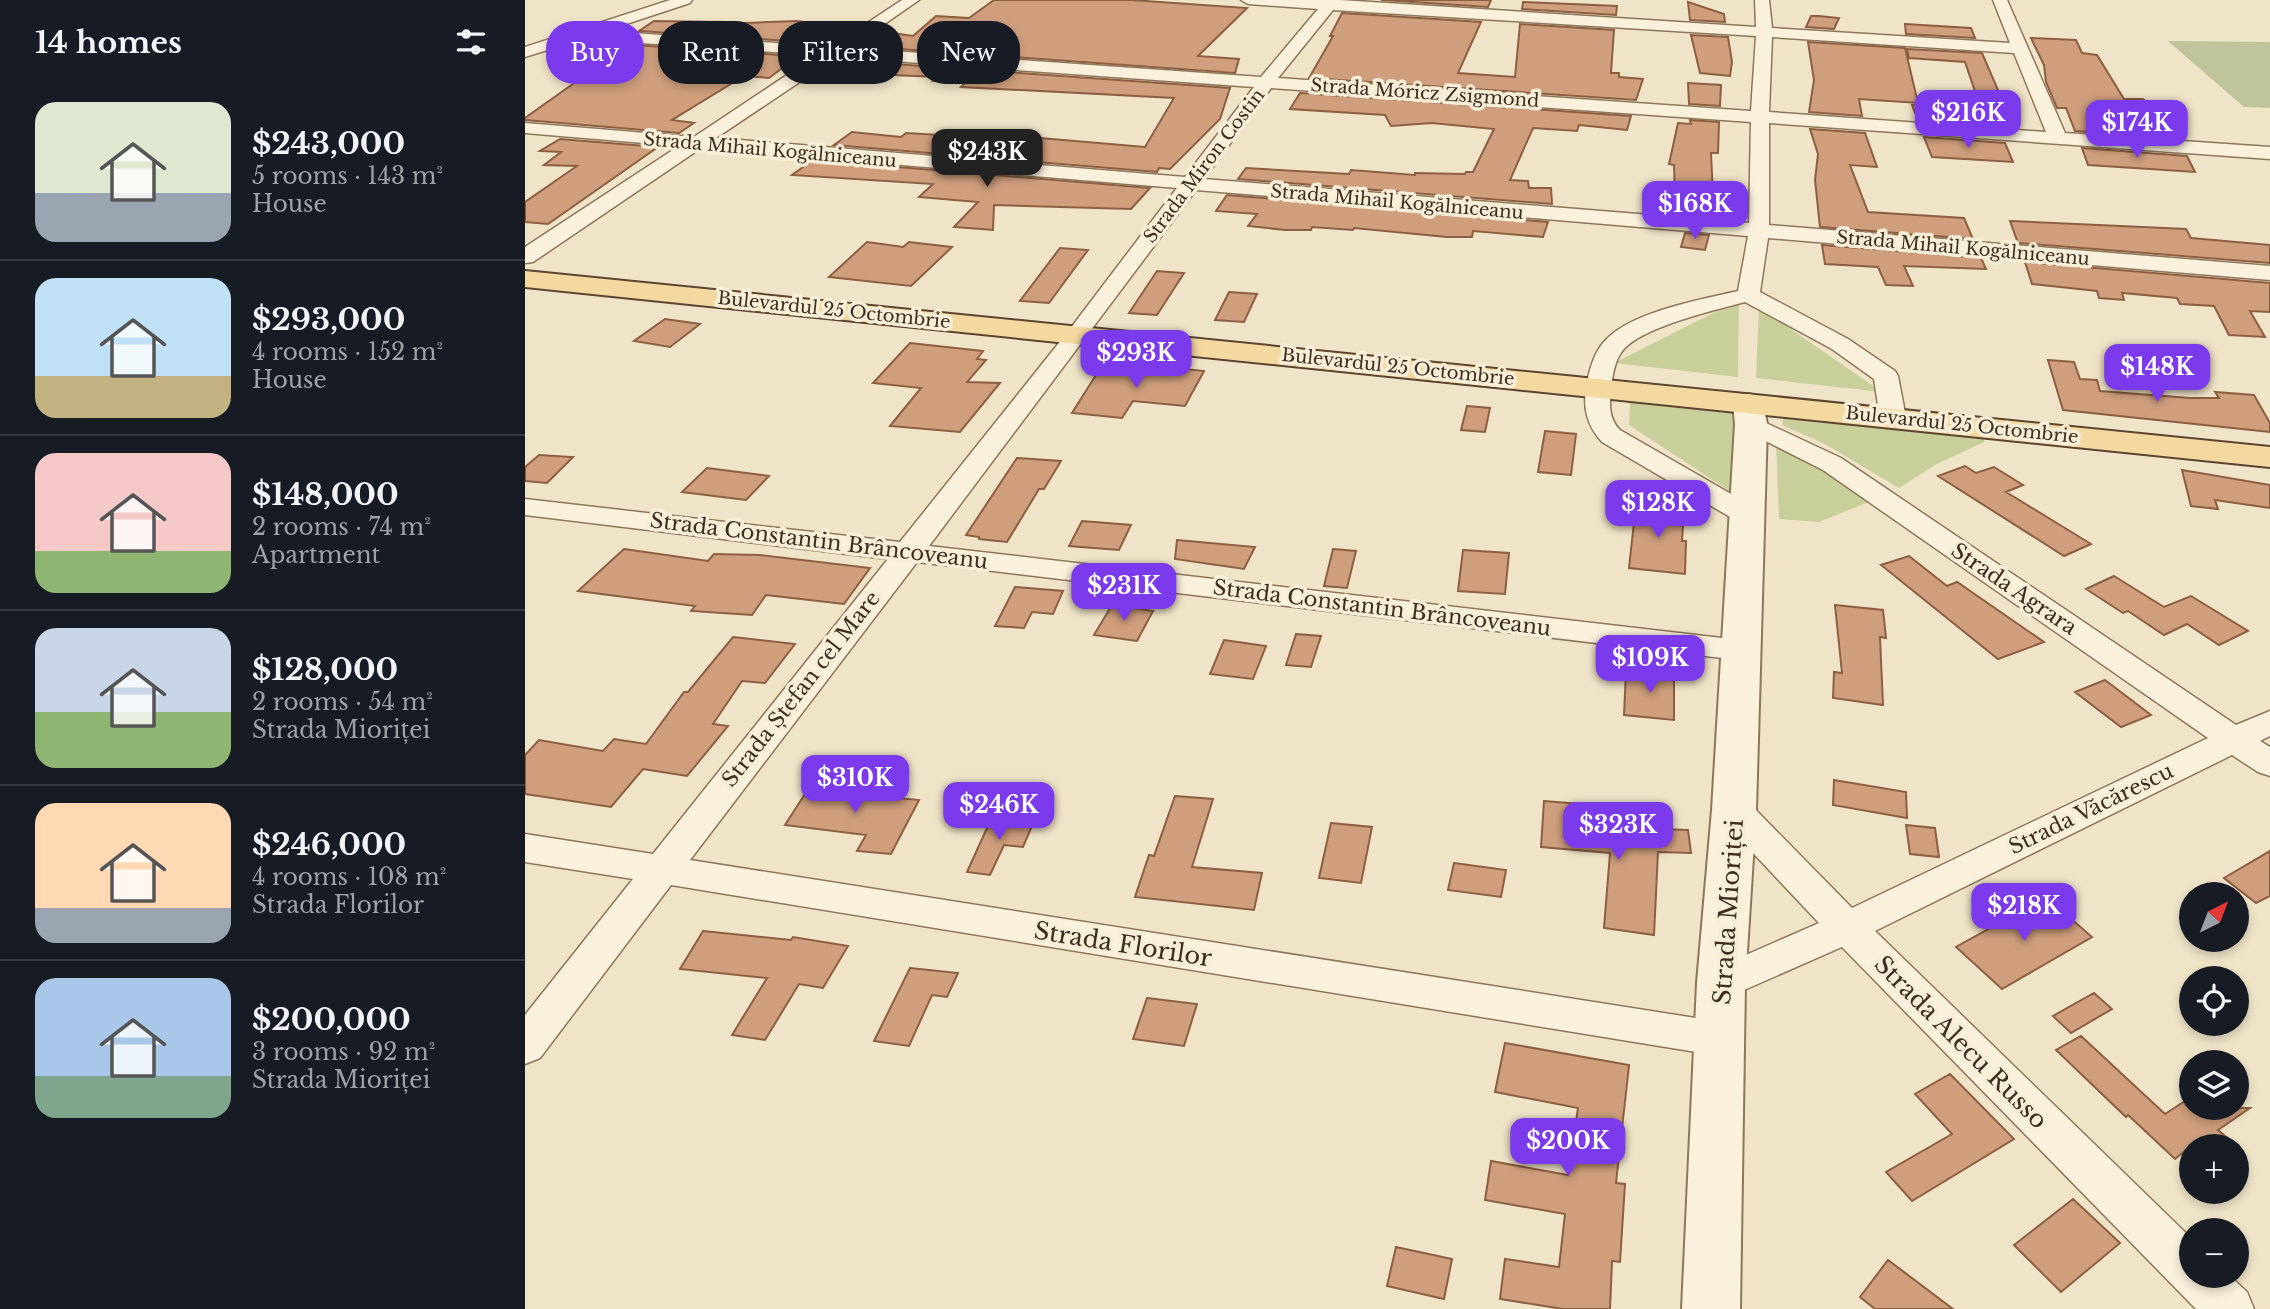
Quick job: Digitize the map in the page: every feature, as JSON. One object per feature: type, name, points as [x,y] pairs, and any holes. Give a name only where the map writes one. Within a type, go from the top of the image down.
[{"type":"main road","name":"Bulevardul 25 Octombrie","points":[[525,279],[1599,388],[1749,414],[1893,418],[2270,457]]},
{"type":"street","points":[[621,21],[685,0]]},
{"type":"street","points":[[880,21],[912,0]]},
{"type":"street","points":[[1248,0],[1331,2],[2018,48]]},
{"type":"street","points":[[1748,295],[1759,232],[1764,32],[1762,0]]},
{"type":"street","points":[[2000,0],[2058,139]]},
{"type":"street","name":"Strada Miron Costin","points":[[1078,334],[1267,81],[1331,2]]},
{"type":"street","name":"Strada Móricz Zsigmond","points":[[644,38],[778,48]]},
{"type":"street","points":[[525,52],[546,45]]},
{"type":"street","name":"Strada Móricz Zsigmond","points":[[903,57],[2270,153]]},
{"type":"street","points":[[525,257],[787,84]]},
{"type":"street","name":"Strada Mihail Kogălniceanu","points":[[525,128],[2270,273]]},
{"type":"street","points":[[1747,515],[1611,436],[1597,418],[1599,388],[1607,357],[1619,341],[1652,324],[1748,295],[1840,344],[1886,376],[1893,418]]},
{"type":"street","name":"Strada Ștefan cel Mare","points":[[525,1046],[1078,334]]},
{"type":"street","name":"Strada Mioriței","points":[[1710,1309],[1721,983],[1734,810],[1749,414]]},
{"type":"street","name":"Strada Agrara","points":[[1749,414],[1832,464],[2270,764]]},
{"type":"street","name":"Strada Constantin Brâncoveanu","points":[[525,507],[1739,650]]},
{"type":"street","name":"Strada Văcărescu","points":[[1721,983],[1847,928],[2270,722]]},
{"type":"street","name":"Strada Alecu Russo","points":[[1734,810],[1847,928],[2179,1258]]},
{"type":"street","name":"Strada Florilor","points":[[525,848],[1721,1039]]},
{"type":"street","points":[[2208,1288],[2230,1309]]},
{"type":"green space","points":[[2168,41],[2270,42],[2270,108],[2244,107]]},
{"type":"green space","points":[[1739,300],[1738,377],[1614,363]]},
{"type":"green space","points":[[1759,307],[1882,392],[1756,378]]},
{"type":"green space","points":[[1630,401],[1742,412],[1734,494],[1629,425]]},
{"type":"green space","points":[[1784,416],[1985,439],[1984,442],[1935,465],[1899,488],[1825,444],[1782,425]]},
{"type":"green space","points":[[1776,441],[1881,497],[1819,522],[1779,519]]},
{"type":"building","points":[[994,0],[1131,0],[1247,8],[1198,56],[1239,59],[1235,73],[1020,58],[1020,21],[930,21],[936,16],[969,18]]},
{"type":"building","points":[[1381,0],[1491,0],[1488,7]]},
{"type":"building","points":[[1523,2],[1617,6],[1616,15],[1522,9]]},
{"type":"building","points":[[1688,2],[1724,14],[1725,22],[1690,20]]},
{"type":"building","points":[[1342,13],[1481,22],[1458,73],[1515,77],[1520,24],[1614,30],[1611,73],[1619,73],[1619,77],[1643,79],[1636,100],[1309,78],[1333,36],[1330,36]]},
{"type":"building","points":[[1811,16],[1839,18],[1834,29],[1806,27]]},
{"type":"building","points":[[658,21],[658,32],[644,31],[644,28]]},
{"type":"building","points":[[764,22],[778,22],[778,40],[764,40]]},
{"type":"building","points":[[1905,24],[1971,28],[1975,38],[1906,34]]},
{"type":"building","points":[[917,33],[917,50],[903,49],[903,35],[913,36]]},
{"type":"building","points":[[1691,35],[1728,37],[1732,62],[1730,76],[1700,73]]},
{"type":"building","points":[[2031,38],[2076,40],[2082,53],[2097,55],[2124,99],[2143,99],[2164,121],[2170,122],[2178,138],[2075,131],[2066,108],[2057,108],[2046,82],[2044,65]]},
{"type":"building","points":[[1808,42],[1905,48],[1918,103],[1859,99],[1862,116],[1809,112],[1814,80]]},
{"type":"building","points":[[644,46],[658,47],[658,84],[731,84],[672,120],[694,123],[679,133],[525,118],[573,84],[644,84]]},
{"type":"building","points":[[1907,49],[1982,53],[2004,104],[1979,103],[1965,62],[1909,58]]},
{"type":"building","points":[[764,54],[778,55],[778,71],[769,78],[764,78]]},
{"type":"building","points":[[903,65],[917,66],[917,76],[903,76]]},
{"type":"building","points":[[1020,73],[1230,88],[1220,119],[1170,169],[1159,168],[1157,172],[834,145],[852,132],[901,137],[906,133],[1008,139],[1040,138],[1145,147],[1174,98],[961,87],[964,84],[1020,84]]},
{"type":"building","points":[[1688,83],[1721,85],[1720,106],[1689,104]]},
{"type":"building","points":[[1300,93],[1631,116],[1627,130],[1579,125],[1577,131],[1533,128],[1510,180],[1528,181],[1529,188],[1551,188],[1552,204],[1238,179],[1246,168],[1349,174],[1351,170],[1415,175],[1465,174],[1473,172],[1494,129],[1432,123],[1391,126],[1385,115],[1290,109]]},
{"type":"building","points":[[1912,105],[1993,111],[1999,126],[1918,120]]},
{"type":"building","points":[[1690,120],[1719,122],[1718,153],[1711,153],[1714,218],[1691,216],[1696,201],[1675,200],[1674,165],[1669,164],[1678,123],[1691,124]]},
{"type":"building","points":[[1810,129],[1865,133],[1877,167],[1850,165],[1868,212],[1964,218],[1973,239],[1820,227],[1815,180],[1818,154]]},
{"type":"building","points":[[1924,137],[2005,143],[2013,162],[1932,157]]},
{"type":"building","points":[[560,139],[658,147],[548,224],[525,222],[525,202],[577,166],[544,165],[561,152],[540,151]]},
{"type":"building","points":[[2082,148],[2187,156],[2195,172],[2088,165]]},
{"type":"building","points":[[813,160],[1150,188],[1131,209],[994,205],[993,230],[954,227],[978,202],[919,197],[933,184],[792,175]]},
{"type":"building","points":[[1227,195],[1548,222],[1543,237],[1473,231],[1472,237],[1447,237],[1354,228],[1312,227],[1311,230],[1285,230],[1248,226],[1257,214],[1216,211]]},
{"type":"building","points":[[2010,221],[2186,229],[2191,238],[2270,245],[2270,263],[2018,243]]},
{"type":"building","points":[[1685,233],[1709,235],[1705,250],[1681,247]]},
{"type":"building","points":[[867,242],[903,247],[909,242],[952,247],[911,286],[829,277]]},
{"type":"building","points":[[1822,245],[1981,258],[1986,269],[1904,266],[1913,286],[1886,285],[1878,267],[1825,264]]},
{"type":"building","points":[[1060,248],[1088,250],[1049,303],[1020,301]]},
{"type":"building","points":[[2025,262],[2270,283],[2270,312],[2250,311],[2265,337],[2229,335],[2214,306],[2180,304],[2177,298],[2122,293],[2124,300],[2099,298],[2097,291],[2032,284]]},
{"type":"building","points":[[1157,271],[1184,273],[1157,315],[1129,313]]},
{"type":"building","points":[[1229,292],[1257,294],[1244,322],[1215,320]]},
{"type":"building","points":[[665,319],[700,324],[670,347],[634,341]]},
{"type":"building","points":[[910,343],[983,351],[977,359],[986,360],[967,382],[1000,383],[960,432],[890,426],[921,388],[873,383]]},
{"type":"building","points":[[2048,360],[2074,362],[2080,379],[2097,380],[2100,391],[2190,398],[2219,398],[2215,392],[2254,395],[2270,423],[2270,432],[2063,410]]},
{"type":"building","points":[[1101,367],[1165,372],[1167,367],[1204,371],[1185,406],[1133,401],[1122,418],[1072,413]]},
{"type":"building","points":[[1467,406],[1490,408],[1485,432],[1461,430]]},
{"type":"building","points":[[1545,431],[1576,434],[1571,475],[1538,472]]},
{"type":"building","points":[[539,455],[573,457],[547,483],[525,481],[525,467]]},
{"type":"building","points":[[1017,458],[1061,461],[1044,489],[1039,489],[1007,542],[966,535]]},
{"type":"building","points":[[1965,466],[1976,473],[1994,467],[2023,485],[2006,492],[2091,544],[2064,556],[1938,476]]},
{"type":"building","points":[[707,468],[769,476],[746,500],[682,492]]},
{"type":"building","points":[[2182,470],[2270,485],[2270,508],[2215,500],[2218,509],[2191,506]]},
{"type":"building","points":[[1636,504],[1684,509],[1682,541],[1686,541],[1685,574],[1629,568]]},
{"type":"building","points":[[1082,521],[1131,525],[1119,550],[1069,546]]},
{"type":"building","points":[[1177,540],[1255,547],[1244,569],[1175,559]]},
{"type":"building","points":[[624,549],[708,561],[714,554],[760,555],[870,568],[844,604],[766,595],[752,615],[691,611],[695,606],[578,591]]},
{"type":"building","points":[[1333,549],[1356,551],[1347,588],[1324,586]]},
{"type":"building","points":[[1463,550],[1509,553],[1505,594],[1458,591]]},
{"type":"building","points":[[1909,556],[1947,586],[1957,582],[2044,642],[1998,659],[1881,565]]},
{"type":"building","points":[[2114,576],[2164,607],[2191,596],[2248,631],[2219,645],[2187,624],[2164,635],[2128,611],[2123,613],[2086,589]]},
{"type":"building","points":[[1015,587],[1063,591],[1053,614],[1032,612],[1024,628],[995,626]]},
{"type":"building","points":[[1112,605],[1153,611],[1137,641],[1094,635]]},
{"type":"building","points":[[1835,605],[1883,610],[1886,638],[1880,637],[1883,705],[1833,698],[1834,672],[1842,673]]},
{"type":"building","points":[[1296,634],[1321,636],[1311,667],[1286,665]]},
{"type":"building","points":[[733,637],[795,644],[765,683],[742,681],[713,724],[728,726],[687,776],[643,769],[611,807],[525,794],[525,755],[539,740],[603,751],[614,739],[646,744],[684,692],[688,692]]},
{"type":"building","points":[[1224,640],[1266,646],[1253,679],[1210,674]]},
{"type":"building","points":[[1626,671],[1674,675],[1674,720],[1624,715]]},
{"type":"building","points":[[2105,680],[2151,715],[2121,727],[2075,692]]},
{"type":"building","points":[[1834,780],[1906,792],[1907,818],[1833,805]]},
{"type":"building","points":[[812,783],[860,788],[856,794],[919,800],[891,854],[857,851],[866,835],[785,825]]},
{"type":"building","points":[[1175,796],[1213,799],[1192,867],[1262,873],[1254,910],[1135,897],[1149,855],[1154,856]]},
{"type":"building","points":[[1544,801],[1581,804],[1580,827],[1688,830],[1691,853],[1658,852],[1654,935],[1604,928],[1610,853],[1541,847]]},
{"type":"building","points":[[992,817],[1034,821],[1023,847],[1004,845],[990,875],[967,872]]},
{"type":"building","points":[[1331,823],[1372,827],[1361,883],[1319,878]]},
{"type":"building","points":[[1906,825],[1935,828],[1939,857],[1910,854]]},
{"type":"building","points":[[2270,851],[2270,896],[2256,903],[2249,898],[2249,882],[2229,882],[2224,878]]},
{"type":"building","points":[[1454,863],[1506,870],[1501,897],[1448,890]]},
{"type":"building","points":[[2046,897],[2092,937],[2002,989],[1956,947]]},
{"type":"building","points":[[703,931],[791,940],[793,937],[848,946],[823,988],[799,984],[765,1040],[732,1035],[767,978],[680,969]]},
{"type":"building","points":[[910,968],[958,973],[947,997],[932,995],[909,1046],[874,1041]]},
{"type":"building","points":[[2094,993],[2112,1009],[2071,1033],[2053,1016]]},
{"type":"building","points":[[1147,998],[1197,1004],[1184,1046],[1133,1039]]},
{"type":"building","points":[[2081,1036],[2165,1114],[2179,1105],[2179,1120],[2233,1120],[2218,1130],[2223,1134],[2179,1134],[2179,1156],[2175,1159],[2128,1115],[2126,1117],[2056,1050]]},
{"type":"building","points":[[1505,1043],[1629,1065],[1616,1183],[1625,1184],[1620,1262],[1612,1261],[1610,1309],[1563,1309],[1500,1299],[1505,1259],[1559,1267],[1565,1214],[1485,1200],[1491,1161],[1568,1175],[1578,1108],[1495,1092]]},
{"type":"building","points":[[1950,1074],[2014,1139],[1912,1201],[1886,1172],[1952,1134],[1915,1094]]},
{"type":"building","points":[[2073,1199],[2120,1243],[2061,1292],[2014,1245]]},
{"type":"building","points":[[1396,1247],[1452,1259],[1444,1299],[1387,1286]]},
{"type":"building","points":[[1888,1260],[1953,1309],[1875,1309],[1860,1297]]}]
